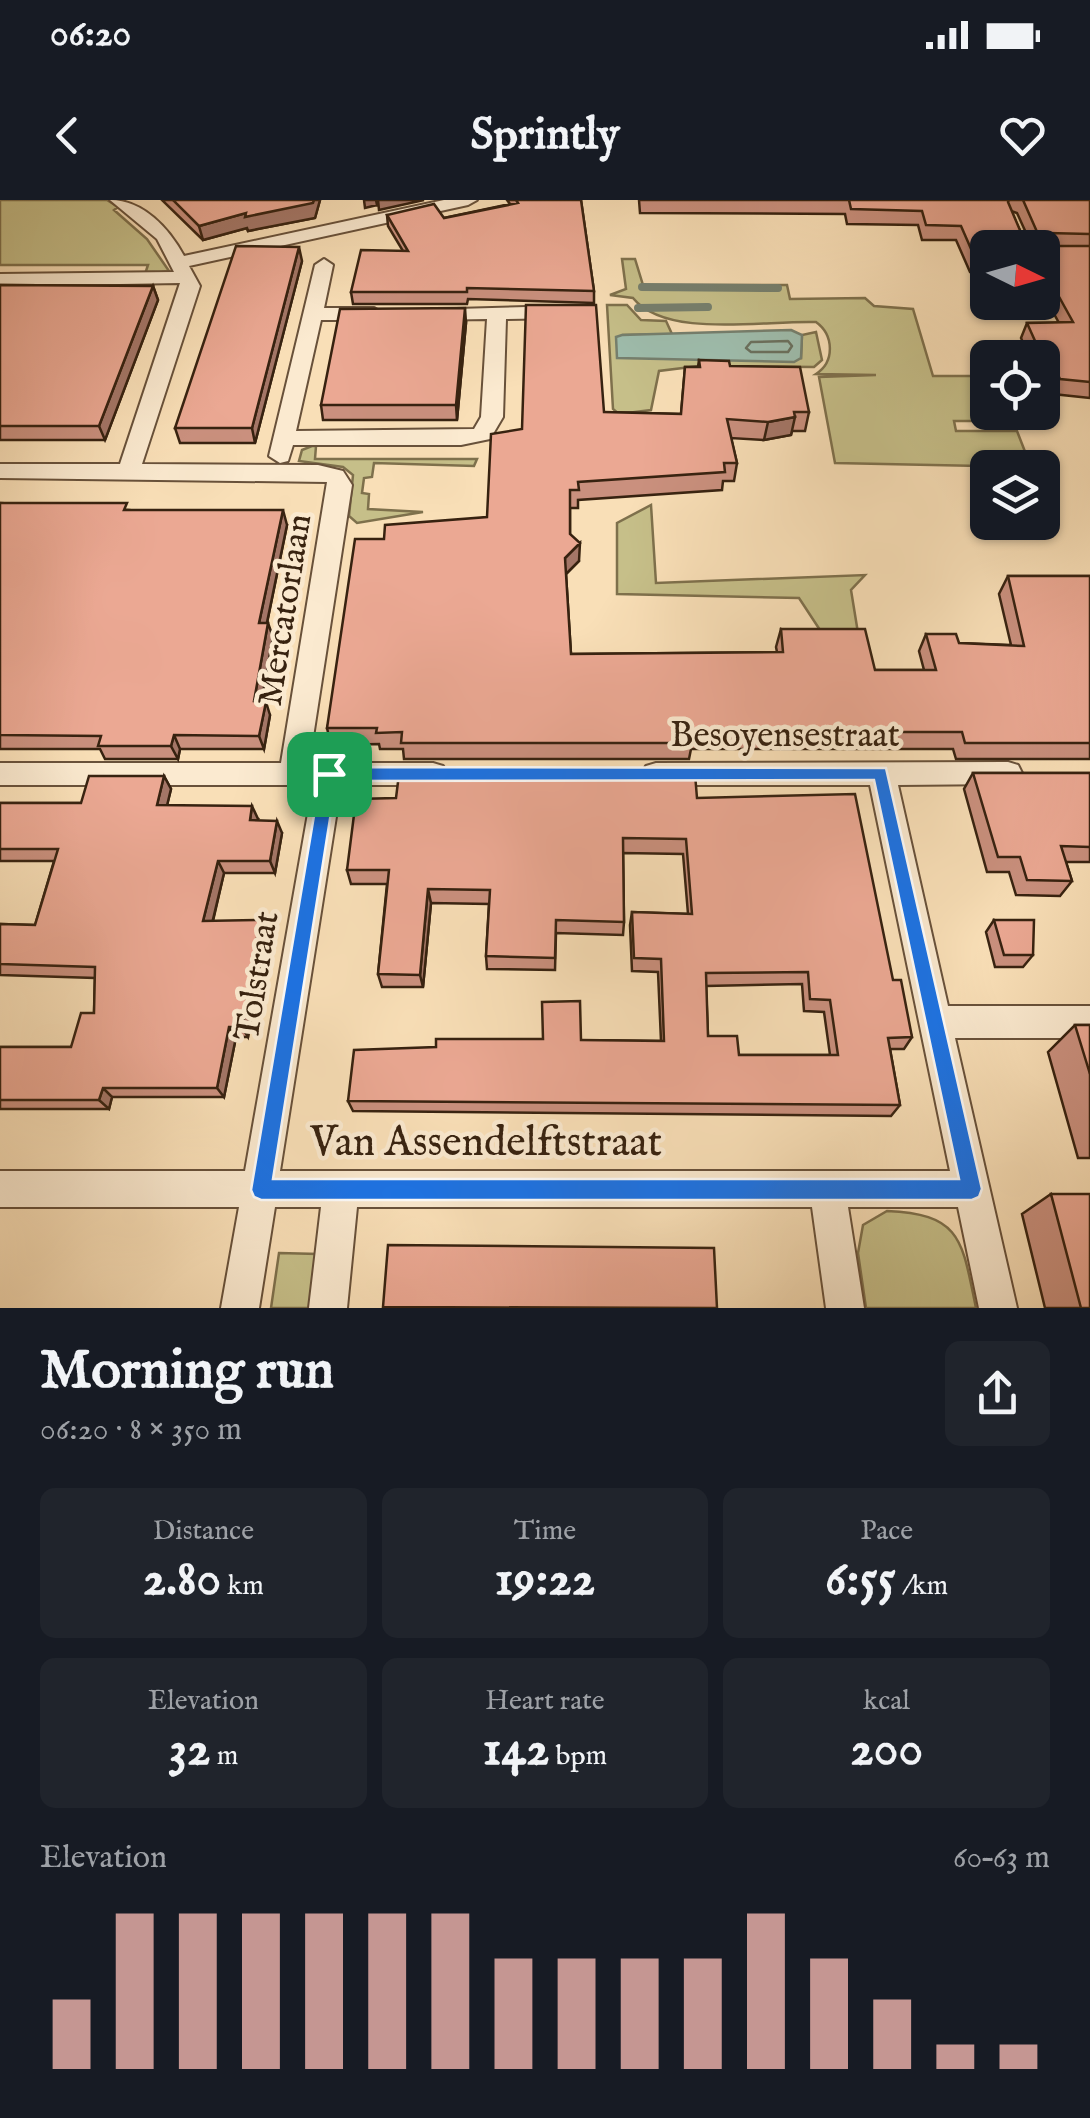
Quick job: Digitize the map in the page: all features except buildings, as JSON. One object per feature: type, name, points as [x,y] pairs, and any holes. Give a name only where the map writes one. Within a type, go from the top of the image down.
[{"type":"street","points":[[119,200],[154,226],[184,269],[189,298],[128,472]]},
{"type":"street","points":[[0,280],[153,280],[184,269],[468,200]]},
{"type":"street","points":[[0,471],[276,472],[324,265]]},
{"type":"street","points":[[312,314],[580,312]]},
{"type":"street","points":[[284,438],[474,438],[482,434],[492,417],[498,314]]},
{"type":"street","name":"Mercatorlaan","points":[[276,472],[318,472],[335,476],[341,485],[293,774]]},
{"type":"street","points":[[880,773],[998,1308]]},
{"type":"street","points":[[0,774],[469,774]]},
{"type":"street","name":"Tolstraat","points":[[240,1308],[329,774]]},
{"type":"street","name":"Besoyensestraat","points":[[627,774],[1032,774]]},
{"type":"street","points":[[934,1022],[1090,1022]]},
{"type":"street","points":[[328,1308],[341,1188]]},
{"type":"street","points":[[828,1188],[845,1308]]},
{"type":"street","name":"Van Assendelftstraat","points":[[0,1189],[972,1189]]},
{"type":"shaded area","points":[[0,200],[107,200],[147,239],[169,271],[145,274],[148,265],[0,265]]},
{"type":"shaded area","points":[[622,259],[635,259],[643,285],[787,285],[790,299],[865,298],[874,306],[913,309],[933,376],[970,376],[970,421],[954,421],[956,431],[1017,431],[1024,450],[970,450],[970,466],[835,463],[819,377],[876,375],[816,374],[827,363],[830,348],[826,334],[816,322],[718,325],[668,319],[648,311],[633,298],[610,295],[626,289]]},
{"type":"shaded area","points":[[607,305],[627,305],[641,320],[666,321],[672,334],[622,335],[801,358],[802,335],[816,332],[822,360],[814,367],[699,366],[659,371],[651,410],[619,414],[613,409]]},
{"type":"shaded area","points":[[316,446],[315,459],[477,459],[474,466],[374,463],[372,477],[364,478],[362,493],[369,494],[368,509],[423,512],[357,523],[349,516],[353,475],[343,467],[299,461],[302,450]]},
{"type":"shaded area","points":[[651,505],[656,583],[865,575],[851,590],[858,633],[820,630],[799,598],[617,594],[617,523]]},
{"type":"shaded area","points":[[887,1211],[931,1218],[955,1236],[967,1265],[976,1308],[866,1308],[858,1253],[863,1225]]},
{"type":"shaded area","points":[[279,1253],[318,1254],[312,1308],[271,1308]]},
{"type":"water","points":[[791,330],[802,335],[801,358],[794,362],[617,358],[616,337],[622,335]]},
{"type":"waterway","points":[[642,287],[778,288]]},
{"type":"waterway","points":[[638,308],[708,307]]},
{"type":"route","points":[[880,773],[972,1189],[261,1190],[329,774],[880,773]]}]
